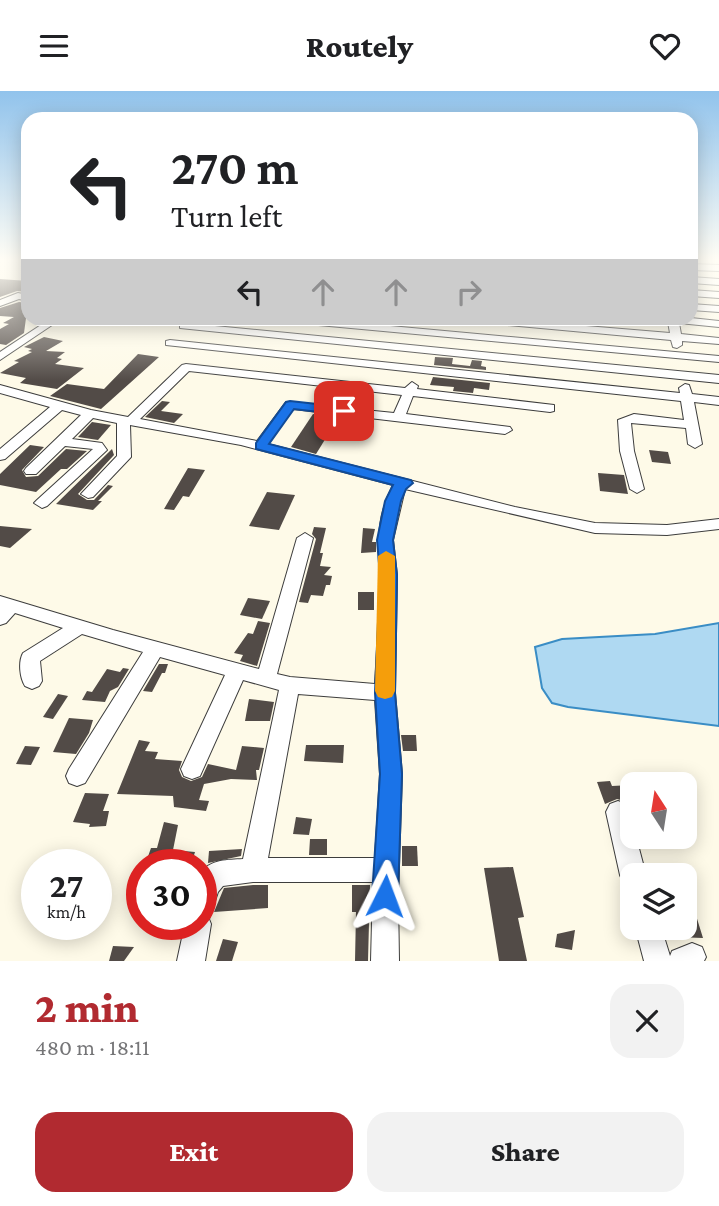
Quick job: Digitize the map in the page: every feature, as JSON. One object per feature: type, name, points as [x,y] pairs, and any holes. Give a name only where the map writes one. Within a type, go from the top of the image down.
[{"type":"street","points":[[698,308],[719,309]]},
{"type":"street","points":[[698,322],[719,324]]},
{"type":"street","points":[[0,357],[46,326]]},
{"type":"street","points":[[184,326],[719,380]]},
{"type":"street","points":[[88,494],[124,457],[127,420],[186,367],[224,326]]},
{"type":"street","points":[[366,326],[719,359]]},
{"type":"street","points":[[398,417],[419,371],[435,326]]},
{"type":"street","points":[[553,326],[719,341]]},
{"type":"street","points":[[675,326],[695,444]]},
{"type":"street","points":[[170,343],[719,401]]},
{"type":"street","points":[[186,367],[550,408]]},
{"type":"street","points":[[0,389],[90,414],[260,446],[513,511],[594,528],[667,530],[719,524]]},
{"type":"street","points":[[260,446],[290,405],[505,430]]},
{"type":"street","points":[[0,456],[59,406]]},
{"type":"street","points":[[31,471],[90,414]]},
{"type":"street","points":[[637,489],[627,451],[624,420],[634,418],[691,425]]},
{"type":"street","points":[[42,503],[100,450],[97,446],[60,441]]},
{"type":"street","points":[[385,961],[391,774],[385,693],[388,575],[385,540],[393,501],[399,486],[405,483]]},
{"type":"street","points":[[266,679],[305,538]]},
{"type":"street","points":[[4,608],[290,685],[385,693]]},
{"type":"street","points":[[32,681],[30,658],[79,627]]},
{"type":"street","points":[[77,776],[155,649]]},
{"type":"street","points":[[192,769],[237,671]]},
{"type":"street","points":[[253,870],[290,685]]},
{"type":"street","points":[[618,812],[630,863]]},
{"type":"street","points":[[217,874],[253,870],[386,870]]},
{"type":"street","points":[[191,961],[195,940]]},
{"type":"street","points":[[652,940],[658,961]]},
{"type":"water","points":[[719,623],[719,726],[568,707],[552,703],[542,688],[535,647],[562,639],[655,634]]},
{"type":"building","points":[[21,302],[21,326],[25,326],[24,333],[6,345],[0,344],[0,329],[9,324],[3,323],[14,317],[0,316],[0,308]]},
{"type":"building","points":[[44,337],[63,341],[46,351],[65,352],[57,358],[62,359],[55,364],[84,368],[57,389],[20,383],[26,378],[0,373],[19,362],[14,361],[32,352],[28,351],[32,349],[24,347]]},
{"type":"building","points":[[138,354],[159,357],[101,409],[50,396],[67,384],[104,389]]},
{"type":"building","points":[[435,357],[453,358],[452,364],[470,366],[472,360],[482,361],[481,366],[486,367],[486,370],[434,365]]},
{"type":"building","points":[[433,377],[490,383],[489,390],[474,388],[473,393],[453,391],[454,387],[430,385]]},
{"type":"building","points":[[162,401],[170,402],[161,411],[183,414],[174,423],[145,417]]},
{"type":"building","points":[[313,414],[339,417],[316,454],[291,447]]},
{"type":"building","points":[[92,422],[111,425],[98,440],[78,437]]},
{"type":"building","points":[[30,445],[44,447],[22,470],[26,477],[38,476],[66,449],[87,451],[67,469],[61,469],[36,492],[0,485],[0,474]]},
{"type":"building","points":[[112,449],[114,455],[78,494],[87,500],[94,500],[108,485],[113,486],[93,510],[56,504]]},
{"type":"building","points":[[649,450],[668,452],[671,464],[652,462]]},
{"type":"building","points":[[188,468],[205,470],[189,497],[183,496],[174,510],[164,509]]},
{"type":"building","points":[[598,473],[624,475],[628,494],[600,491]]},
{"type":"building","points":[[267,492],[295,495],[279,530],[249,526]]},
{"type":"building","points":[[0,526],[32,529],[10,548],[0,546]]},
{"type":"building","points":[[314,527],[326,528],[320,566],[331,567],[324,575],[332,576],[323,596],[311,595],[308,603],[299,602],[316,539],[312,534]]},
{"type":"building","points":[[363,528],[375,529],[372,542],[376,542],[376,552],[361,553]]},
{"type":"building","points":[[358,592],[374,592],[374,610],[358,610]]},
{"type":"building","points":[[248,598],[270,601],[262,619],[240,615]]},
{"type":"building","points":[[258,621],[270,623],[257,666],[240,661],[243,655],[234,653],[248,633],[253,634]]},
{"type":"building","points":[[159,664],[168,664],[165,673],[162,673],[152,692],[143,691]]},
{"type":"building","points":[[123,668],[129,669],[118,687],[110,691],[105,702],[82,700],[87,691],[92,692],[107,669],[120,672]]},
{"type":"building","points":[[58,694],[68,696],[53,719],[43,717]]},
{"type":"building","points":[[249,699],[274,702],[270,721],[245,721]]},
{"type":"building","points":[[69,718],[93,720],[89,733],[76,754],[53,752]]},
{"type":"building","points":[[401,735],[416,735],[417,751],[403,751]]},
{"type":"building","points":[[139,740],[150,742],[145,751],[158,752],[155,759],[182,761],[179,770],[182,777],[191,781],[202,777],[208,764],[236,770],[242,746],[264,748],[259,770],[256,770],[257,780],[231,779],[204,784],[199,800],[209,801],[206,811],[174,807],[173,796],[117,794]]},
{"type":"building","points":[[306,745],[344,745],[343,763],[304,761]]},
{"type":"building","points":[[25,746],[40,747],[31,765],[16,764]]},
{"type":"building","points":[[610,781],[612,786],[620,786],[620,800],[605,804],[597,782]]},
{"type":"building","points":[[85,793],[109,794],[103,811],[109,811],[106,826],[89,827],[90,824],[73,822]]},
{"type":"building","points":[[296,817],[312,819],[309,835],[293,834]]},
{"type":"building","points":[[164,822],[178,825],[173,849],[151,849],[157,848]]},
{"type":"building","points":[[310,839],[327,839],[327,855],[309,855]]},
{"type":"building","points":[[402,846],[417,846],[418,866],[402,866]]},
{"type":"building","points":[[242,849],[241,856],[217,861],[217,851]]},
{"type":"building","points":[[513,867],[524,917],[518,918],[527,961],[499,961],[484,868]]},
{"type":"building","points":[[268,885],[268,908],[217,912],[224,888]]},
{"type":"building","points":[[352,885],[370,885],[368,961],[355,961],[356,912],[352,912]]},
{"type":"building","points":[[697,919],[703,938],[697,938]]},
{"type":"building","points":[[575,930],[572,950],[555,947],[557,934]]},
{"type":"building","points":[[223,939],[238,942],[232,961],[216,961]]},
{"type":"building","points":[[113,946],[134,947],[124,961],[109,961]]},
{"type":"slow traffic","points":[[385,691],[388,575],[386,556]]},
{"type":"route","points":[[344,411],[290,405],[260,446],[405,483],[399,486],[393,501],[385,540],[388,575],[385,693],[391,774],[385,896]]}]
